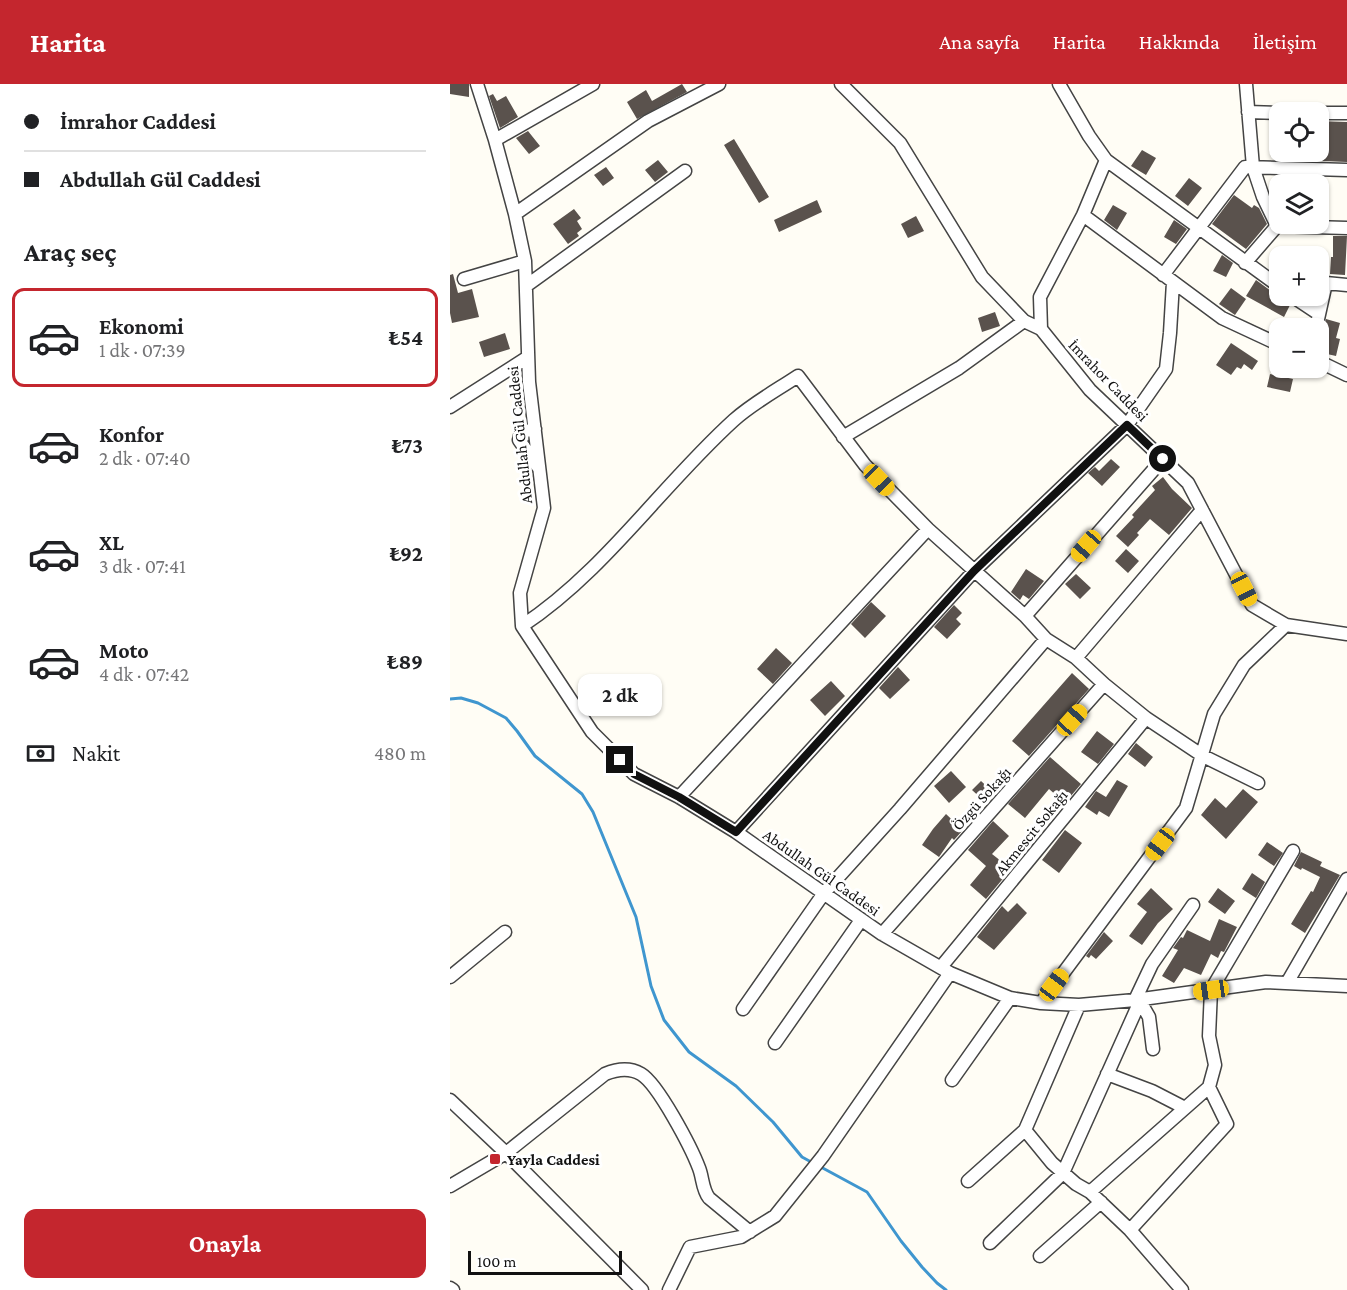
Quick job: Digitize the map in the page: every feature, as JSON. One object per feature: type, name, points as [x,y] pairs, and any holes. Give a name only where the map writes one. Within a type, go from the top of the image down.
[{"type":"street","name":"Abdullah Gül Caddesi","points":[[477,84],[495,140],[525,261],[528,357],[544,508],[520,593],[522,626],[592,732],[634,774],[679,797],[736,832],[882,934],[946,970],[1010,998],[1041,1003],[1079,1005],[1139,1001],[1266,982],[1347,986]]},
{"type":"street","points":[[495,140],[593,84]]},
{"type":"street","points":[[515,214],[648,121],[719,84]]},
{"type":"street","name":"İmrahor Caddesi","points":[[841,84],[900,143],[982,277],[1024,321],[1041,330],[1090,390],[1188,483],[1252,605],[1286,625],[1347,634]]},
{"type":"street","points":[[1059,84],[1089,136],[1106,160],[1269,279]]},
{"type":"street","points":[[1246,84],[1253,167],[1269,209]]},
{"type":"street","points":[[1248,112],[1269,113]]},
{"type":"street","points":[[1329,113],[1347,113]]},
{"type":"street","points":[[1041,330],[1040,297],[1083,215],[1106,160]]},
{"type":"street","points":[[736,832],[974,571],[1127,425],[1166,369],[1168,279],[1198,227],[1245,166],[1347,170]]},
{"type":"street","points":[[526,286],[685,171]]},
{"type":"street","points":[[1083,215],[1222,318],[1269,340]]},
{"type":"street","points":[[1329,227],[1347,228]]},
{"type":"street","points":[[1245,263],[1270,234]]},
{"type":"street","points":[[465,279],[525,261]]},
{"type":"street","points":[[1318,318],[1326,283],[1347,285]]},
{"type":"street","points":[[1307,306],[1319,314]]},
{"type":"street","points":[[843,437],[959,368],[1024,321]]},
{"type":"street","points":[[450,407],[528,357]]},
{"type":"street","points":[[1329,366],[1347,375]]},
{"type":"street","points":[[522,626],[560,598],[638,523],[713,440],[737,418],[798,376],[865,465],[928,529],[1025,616],[1046,639],[1076,658],[1146,718],[1203,756],[1258,783]]},
{"type":"street","points":[[1025,616],[1163,459]]},
{"type":"street","points":[[1076,658],[1202,510]]},
{"type":"street","points":[[679,797],[928,529]]},
{"type":"street","points":[[1041,1003],[1186,808],[1214,714],[1244,666],[1286,625]]},
{"type":"street","points":[[743,1009],[824,893],[900,809],[1046,639]]},
{"type":"street","name":"Özgü Sokağı","points":[[882,934],[1104,684]]},
{"type":"street","name":"Akmescit Sokağı","points":[[669,1290],[690,1247],[741,1237],[776,1216],[823,1156],[946,970],[1146,718]]},
{"type":"street","points":[[1090,1192],[1209,1087],[1215,1065],[1209,1036],[1211,990],[1293,851]]},
{"type":"street","points":[[1287,983],[1347,879]]},
{"type":"street","points":[[990,1242],[1063,1173],[1139,1001],[1152,964],[1194,905]]},
{"type":"street","points":[[775,1043],[861,920]]},
{"type":"street","points":[[450,977],[505,932]]},
{"type":"street","points":[[952,1080],[1010,998]]},
{"type":"street","points":[[1139,1001],[1149,1017],[1153,1049]]},
{"type":"street","points":[[968,1181],[1025,1130],[1079,1005]]},
{"type":"street","points":[[450,1186],[506,1153],[605,1074],[623,1069],[636,1072],[648,1079],[687,1141],[700,1171],[705,1192],[709,1198],[750,1232]]},
{"type":"street","points":[[1107,1074],[1152,1091],[1185,1108]]},
{"type":"street","points":[[1131,1230],[1227,1125],[1209,1087]]},
{"type":"street","points":[[450,1100],[642,1290]]},
{"type":"street","points":[[1025,1130],[1042,1153],[1063,1173],[1090,1192],[1131,1230],[1181,1290]]},
{"type":"street","points":[[1040,1256],[1101,1202]]},
{"type":"building","points":[[450,84],[469,84],[469,97],[450,94]]},
{"type":"building","points":[[682,84],[687,92],[637,119],[627,102],[646,90],[652,101]]},
{"type":"building","points":[[493,94],[497,101],[506,96],[518,117],[500,128],[489,96]]},
{"type":"building","points":[[1329,121],[1347,122],[1347,162],[1329,161]]},
{"type":"building","points":[[528,131],[540,146],[529,154],[516,138]]},
{"type":"building","points":[[734,139],[769,197],[759,203],[724,145]]},
{"type":"building","points":[[1142,150],[1156,158],[1146,175],[1131,166]]},
{"type":"building","points":[[658,160],[668,172],[655,182],[645,170]]},
{"type":"building","points":[[606,167],[614,178],[603,186],[594,175]]},
{"type":"building","points":[[1189,178],[1202,188],[1188,206],[1175,196]]},
{"type":"building","points":[[1234,195],[1252,208],[1254,205],[1259,208],[1267,224],[1246,249],[1212,224]]},
{"type":"building","points":[[817,200],[822,212],[779,232],[774,220]]},
{"type":"building","points":[[1113,205],[1127,213],[1117,230],[1104,220]]},
{"type":"building","points":[[574,209],[581,218],[577,221],[582,229],[577,233],[579,236],[568,244],[553,224]]},
{"type":"building","points":[[916,216],[924,231],[908,238],[901,224]]},
{"type":"building","points":[[1174,220],[1187,229],[1176,244],[1164,237]]},
{"type":"building","points":[[1333,236],[1347,236],[1345,275],[1330,274]]},
{"type":"building","points":[[1222,255],[1233,263],[1226,277],[1213,271]]},
{"type":"building","points":[[453,274],[458,293],[472,289],[479,317],[452,323],[450,275]]},
{"type":"building","points":[[1256,280],[1269,290],[1269,306],[1290,306],[1284,317],[1246,296]]},
{"type":"building","points":[[1231,288],[1246,299],[1235,315],[1219,304]]},
{"type":"building","points":[[995,312],[1000,326],[982,332],[978,318]]},
{"type":"building","points":[[1329,320],[1340,323],[1336,338],[1340,339],[1336,356],[1329,354]]},
{"type":"building","points":[[505,333],[510,349],[484,357],[479,342]]},
{"type":"building","points":[[1231,343],[1258,361],[1252,370],[1244,364],[1241,369],[1237,367],[1231,375],[1216,365]]},
{"type":"building","points":[[1269,378],[1293,379],[1290,392],[1267,387]]},
{"type":"building","points":[[1111,459],[1120,467],[1102,486],[1088,473],[1095,467],[1099,471]]},
{"type":"building","points":[[1163,477],[1192,508],[1169,535],[1150,519],[1128,547],[1116,536],[1155,490],[1152,486]]},
{"type":"building","points":[[1126,549],[1139,561],[1128,573],[1115,561]]},
{"type":"building","points":[[1026,569],[1044,581],[1029,599],[1023,595],[1020,600],[1011,592]]},
{"type":"building","points":[[1076,574],[1091,588],[1080,599],[1065,584]]},
{"type":"building","points":[[871,602],[886,616],[865,638],[851,624]]},
{"type":"building","points":[[954,605],[962,613],[956,619],[961,624],[947,639],[934,627]]},
{"type":"building","points":[[776,648],[792,663],[773,684],[757,669]]},
{"type":"building","points":[[898,667],[910,680],[890,699],[879,688]]},
{"type":"building","points":[[1072,673],[1089,689],[1029,756],[1012,741]]},
{"type":"building","points":[[831,681],[845,696],[825,716],[810,700]]},
{"type":"building","points":[[1097,731],[1114,744],[1098,764],[1081,752]]},
{"type":"building","points":[[1136,743],[1153,757],[1145,767],[1128,754]]},
{"type":"building","points":[[1050,757],[1081,784],[1065,803],[1049,789],[1025,818],[1008,804]]},
{"type":"building","points":[[951,771],[966,787],[949,803],[934,786]]},
{"type":"building","points":[[1117,780],[1128,786],[1109,817],[1099,811],[1097,815],[1085,807],[1096,791],[1106,797]]},
{"type":"building","points":[[981,781],[993,792],[984,801],[972,790]]},
{"type":"building","points":[[1243,789],[1258,802],[1226,839],[1201,815],[1215,798],[1226,808]]},
{"type":"building","points":[[946,814],[963,830],[954,840],[952,838],[939,857],[922,845]]},
{"type":"building","points":[[993,821],[1009,836],[992,854],[1011,869],[986,899],[970,885],[986,866],[968,850]]},
{"type":"building","points":[[1065,830],[1082,843],[1059,873],[1042,860]]},
{"type":"building","points":[[1267,842],[1283,853],[1274,866],[1258,855]]},
{"type":"building","points":[[1301,852],[1322,862],[1320,866],[1340,875],[1305,933],[1291,924],[1311,891],[1313,892],[1320,877],[1294,866]]},
{"type":"building","points":[[1252,873],[1265,882],[1256,898],[1242,889]]},
{"type":"building","points":[[1151,888],[1173,909],[1158,923],[1142,945],[1129,936],[1147,912],[1137,904]]},
{"type":"building","points":[[1218,888],[1235,901],[1225,914],[1208,902]]},
{"type":"building","points":[[1017,903],[1027,913],[994,950],[977,937],[1002,906],[1008,912]]},
{"type":"building","points":[[1219,919],[1237,927],[1224,952],[1221,951],[1218,958],[1211,954],[1201,975],[1184,968],[1174,983],[1162,976],[1178,950],[1173,948],[1187,930],[1210,941]]},
{"type":"building","points":[[1104,932],[1113,941],[1096,959],[1091,955],[1089,958],[1086,956]]},
{"type":"waterway","points":[[450,699],[461,698],[478,703],[506,718],[535,756],[582,794],[593,812],[636,917],[651,986],[664,1020],[689,1052],[736,1086],[773,1122],[802,1157],[813,1163]]},
{"type":"waterway","points":[[819,1166],[867,1192],[901,1241],[922,1267],[946,1290]]},
{"type":"place","name":"Yayla Caddesi","points":[[495,1159]]},
{"type":"route","points":[[620,760],[634,774],[679,797],[736,832],[974,571],[1127,425],[1163,459]]}]
